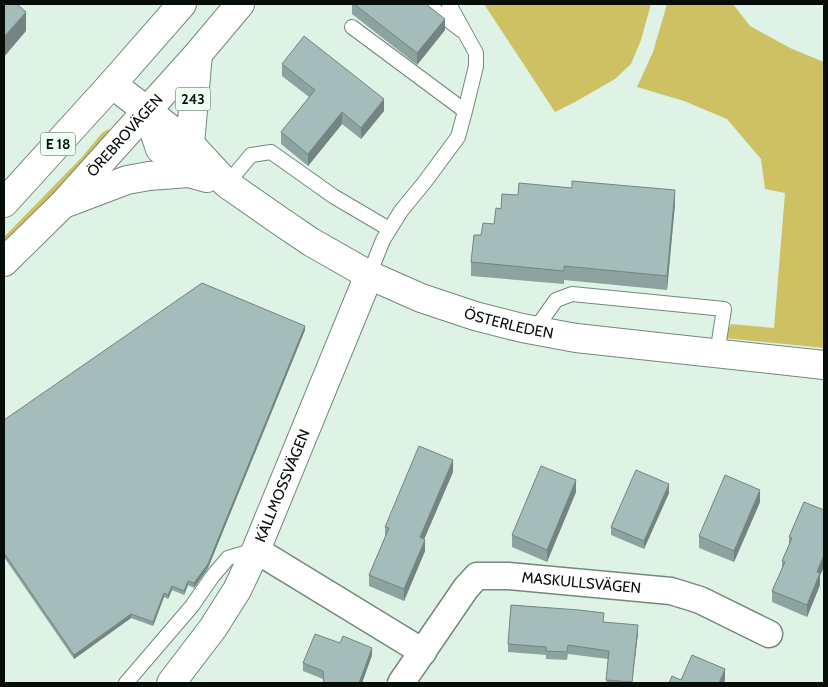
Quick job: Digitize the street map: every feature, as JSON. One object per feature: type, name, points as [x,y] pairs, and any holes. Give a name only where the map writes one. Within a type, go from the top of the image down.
[{"type":"main road","name":"E 18","points":[[4,202],[182,4]]},
{"type":"main road","name":"ÖREBROVÄGEN","points":[[4,262],[63,204],[198,54],[240,4]]},
{"type":"main road","name":"243","points":[[190,144],[198,54]]},
{"type":"main road","name":"243","points":[[112,84],[147,111]]},
{"type":"main road","name":"ÖSTERLEDEN","points":[[147,111],[190,144],[227,184],[311,242],[369,275],[421,298],[475,316],[534,331],[576,338],[824,365]]},
{"type":"main road","name":"ÖSTERLEDEN","points":[[147,111],[160,149],[190,173],[227,184]]},
{"type":"main road","points":[[63,204],[127,180],[149,176],[190,173]]},
{"type":"main road","name":"KÄLLMOSSVÄGEN","points":[[170,683],[213,628],[237,590],[256,550],[369,275]]},
{"type":"street","points":[[256,550],[423,652]]},
{"type":"street","name":"MASKULLSVÄGEN","points":[[401,683],[466,588],[477,576],[508,576],[672,591],[700,600],[769,634]]},
{"type":"lane","points":[[427,4],[460,29],[470,40]]},
{"type":"lane","points":[[369,275],[389,229],[458,137],[476,66],[476,53],[449,4]]},
{"type":"lane","points":[[352,27],[465,111]]},
{"type":"lane","points":[[227,184],[251,155],[271,152],[333,196],[389,229]]},
{"type":"lane","points":[[534,331],[556,300],[572,294],[724,309],[717,354]]},
{"type":"lane","points":[[126,683],[192,606],[212,576],[228,558],[256,550]]},
{"type":"shaded area","points":[[484,4],[651,4],[641,40],[631,64],[615,79],[555,112]]},
{"type":"shaded area","points":[[667,4],[733,4],[750,26],[790,48],[824,62],[824,348],[725,338],[731,324],[774,328],[785,193],[765,189],[761,159],[727,119],[684,101],[637,87],[653,52]]},
{"type":"shaded area","points":[[108,129],[115,135],[4,252],[4,237],[82,157],[102,133]]},
{"type":"building","points":[[4,4],[17,4],[26,12],[4,37]]},
{"type":"building","points":[[354,4],[426,4],[445,19],[417,53]]},
{"type":"building","points":[[304,36],[384,99],[361,128],[342,112],[308,154],[281,132],[315,90],[282,64]]},
{"type":"building","points":[[572,181],[675,190],[667,276],[564,266],[564,271],[471,262],[474,235],[481,235],[483,223],[494,224],[496,208],[501,209],[502,194],[518,195],[519,183],[572,188]]},
{"type":"building","points":[[202,283],[305,326],[208,564],[194,583],[188,581],[184,591],[172,586],[168,595],[164,593],[153,622],[131,614],[74,655],[4,553],[4,420]]},
{"type":"building","points":[[419,446],[453,460],[420,537],[425,540],[404,589],[369,575],[389,528],[385,527]]},
{"type":"building","points":[[541,466],[576,480],[547,550],[512,535]]},
{"type":"building","points":[[636,470],[669,484],[644,541],[611,527]]},
{"type":"building","points":[[725,475],[760,490],[734,551],[699,536]]},
{"type":"building","points":[[804,502],[824,510],[824,555],[817,572],[820,573],[807,605],[772,591],[785,562],[782,561],[792,538],[789,537]]},
{"type":"building","points":[[511,605],[604,613],[603,622],[638,625],[632,682],[606,680],[609,651],[568,645],[567,652],[546,651],[546,647],[508,644]]},
{"type":"building","points":[[315,634],[340,643],[343,636],[372,648],[359,683],[324,683],[323,671],[303,663]]},
{"type":"building","points":[[692,655],[725,669],[719,683],[669,683],[672,676],[681,680]]}]
